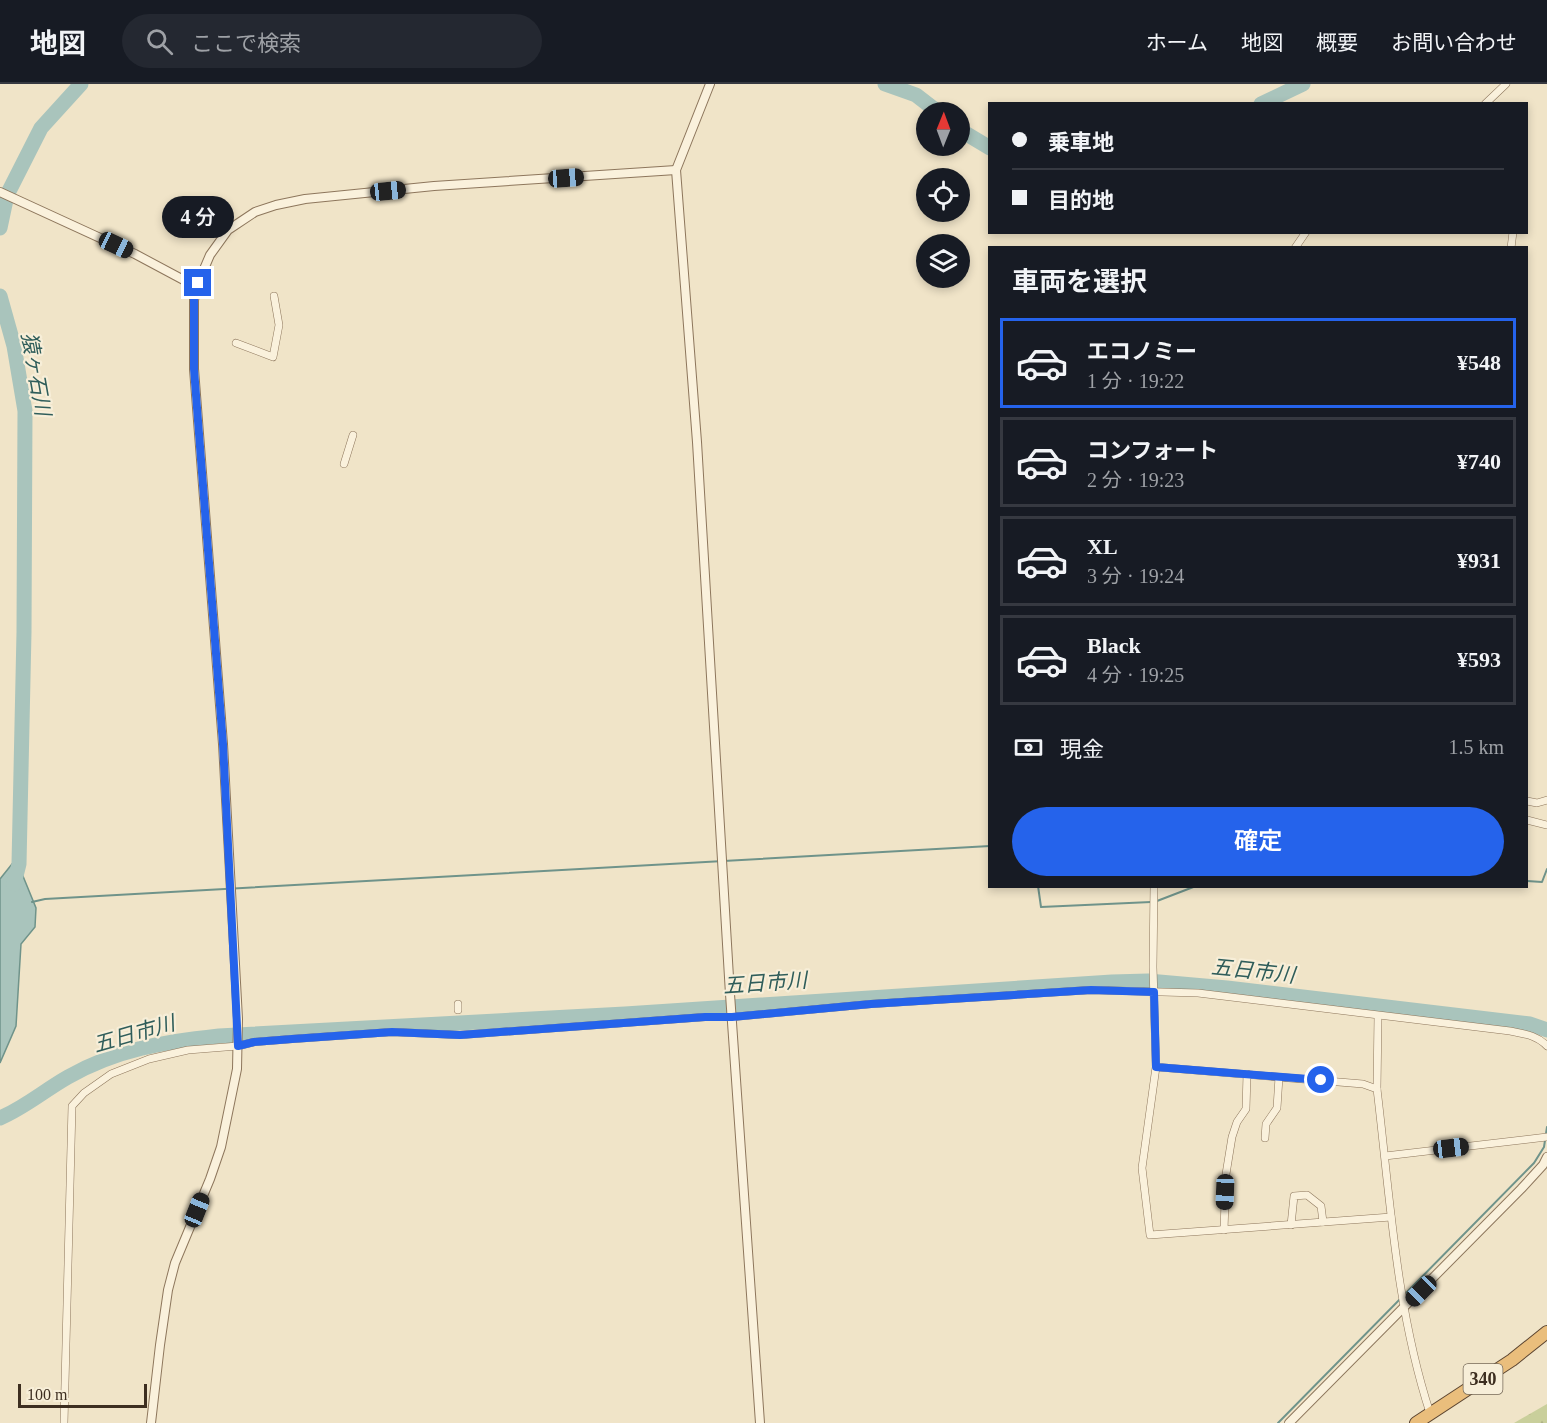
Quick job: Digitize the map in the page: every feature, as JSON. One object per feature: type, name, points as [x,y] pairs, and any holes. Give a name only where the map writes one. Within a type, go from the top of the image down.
[{"type":"highway","name":"340","points":[[1416,1423],[1512,1360],[1547,1332]]},
{"type":"street","points":[[711,84],[676,170],[699,466],[730,994],[760,1423]]},
{"type":"street","points":[[1487,102],[1506,84]]},
{"type":"street","points":[[151,1423],[168,1290],[175,1263],[221,1147],[237,1069],[238,1019],[223,744],[194,369],[194,300],[198,283],[210,255],[228,230],[255,212],[276,205],[304,199],[434,186],[676,170]]},
{"type":"street","points":[[0,192],[135,254],[193,285],[198,283]]},
{"type":"street","points":[[236,343],[273,357],[279,325],[274,296]]},
{"type":"street","points":[[344,464],[353,435]]},
{"type":"street","points":[[1528,801],[1547,800]]},
{"type":"street","points":[[1528,820],[1547,825]]},
{"type":"street","points":[[1154,888],[1153,967],[1156,1067],[1142,1156],[1149,1235],[1391,1217]]},
{"type":"street","points":[[64,1423],[72,1106],[84,1093],[111,1074],[149,1059],[188,1050],[238,1043],[292,1039],[392,1032],[460,1035],[1091,990],[1198,993],[1510,1031],[1532,1035],[1547,1046]]},
{"type":"street","points":[[1378,1016],[1377,1089],[1391,1217],[1404,1308],[1417,1374],[1430,1413]]},
{"type":"street","points":[[1156,1067],[1363,1084],[1377,1089]]},
{"type":"street","points":[[1224,1230],[1226,1174],[1232,1137],[1237,1122],[1246,1109],[1247,1074]]},
{"type":"street","points":[[1265,1138],[1266,1124],[1277,1108],[1279,1077]]},
{"type":"street","points":[[1385,1156],[1547,1137]]},
{"type":"street","points":[[1289,1423],[1521,1189],[1543,1165],[1547,1157]]},
{"type":"street","points":[[1292,1224],[1294,1197],[1307,1195],[1321,1206],[1323,1222]]},
{"type":"green space","points":[[1547,1404],[1547,1423],[1514,1423]]},
{"type":"water","points":[[16,859],[36,908],[35,927],[21,944],[16,1026],[0,1063],[0,879]]},
{"type":"waterway","name":"猿ヶ石川","points":[[0,228],[7,195],[41,128],[81,84]]},
{"type":"waterway","name":"猿ヶ石川","points":[[885,84],[916,95],[925,102]]},
{"type":"waterway","name":"猿ヶ石川","points":[[1265,102],[1303,84]]},
{"type":"waterway","name":"猿ヶ石川","points":[[970,136],[988,147]]},
{"type":"waterway","name":"猿ヶ石川","points":[[0,296],[14,346],[25,411],[24,632],[19,864],[14,884]]},
{"type":"waterway","points":[[32,902],[45,899],[988,846]]},
{"type":"waterway","points":[[1528,881],[1542,882],[1547,869]]},
{"type":"waterway","points":[[1038,888],[1041,907],[1151,902]]},
{"type":"waterway","points":[[1157,901],[1191,888]]},
{"type":"waterway","name":"五日市川","points":[[0,1118],[86,1067],[141,1048],[199,1038],[625,1014],[1112,982],[1148,981],[1227,988],[1530,1024],[1547,1030]]},
{"type":"waterway","points":[[1278,1423],[1534,1163],[1544,1147],[1547,1127]]},
{"type":"route","points":[[198,283],[194,300],[194,369],[223,744],[238,1046],[254,1042],[312,1037],[392,1032],[460,1035],[1091,990],[1154,992],[1156,1067],[1321,1080]]}]
